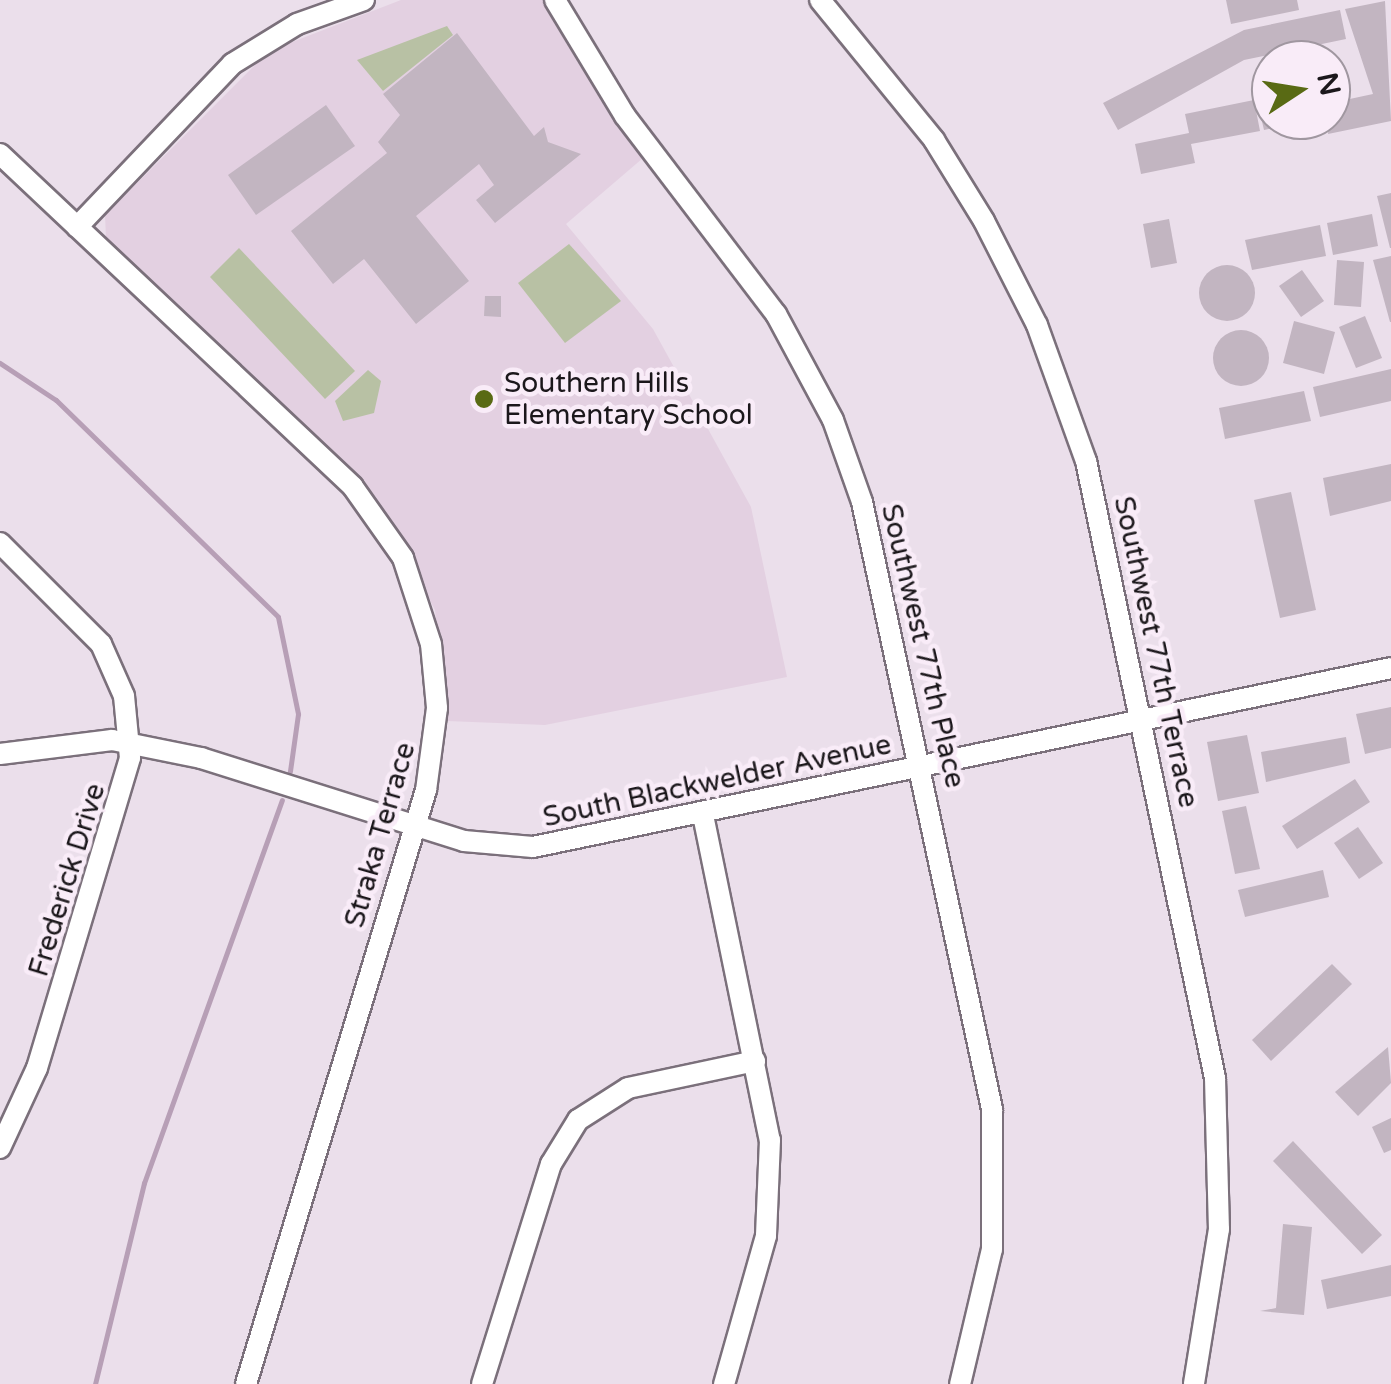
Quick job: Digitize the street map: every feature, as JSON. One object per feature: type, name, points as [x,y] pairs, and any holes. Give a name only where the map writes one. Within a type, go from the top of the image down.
[{"type":"street","points":[[77,227],[232,64],[317,7],[364,0]]},
{"type":"street","name":"Southwest 77th Place","points":[[555,0],[625,116],[751,274],[833,420],[874,544],[994,1129],[992,1249],[960,1384]]},
{"type":"street","name":"Southwest 77th Terrace","points":[[820,0],[934,140],[1037,324],[1086,462],[1142,720],[1219,1113],[1214,1290],[1194,1384]]},
{"type":"street","name":"Straka Terrace","points":[[0,154],[353,488],[398,549],[436,672],[435,740],[416,826],[246,1384]]},
{"type":"street","name":"Frederick Drive","points":[[0,543],[100,644],[124,696],[129,743],[108,846],[24,1107],[0,1148]]},
{"type":"street","name":"South Blackwelder Avenue","points":[[0,754],[129,743],[416,826],[533,847],[703,815],[1391,668]]},
{"type":"street","points":[[703,815],[755,1061],[770,1203],[724,1384]]},
{"type":"street","points":[[482,1384],[551,1164],[578,1120],[628,1088],[755,1061]]},
{"type":"shaded area","name":"Southern Hills Elementary School","points":[[401,0],[542,0],[643,158],[566,224],[653,329],[751,507],[787,677],[545,725],[447,721],[435,610],[376,497],[106,239],[105,215],[269,51]]},
{"type":"green space","points":[[447,26],[453,35],[383,91],[357,60]]},
{"type":"green space","points":[[569,244],[621,301],[565,343],[518,283]]},
{"type":"green space","points":[[239,248],[355,371],[325,399],[210,277]]},
{"type":"green space","points":[[368,370],[381,381],[374,413],[343,421],[335,401]]},
{"type":"building","points":[[1226,0],[1297,0],[1299,10],[1231,24]]},
{"type":"building","points":[[1385,1],[1391,121],[1351,129],[1351,99],[1373,94],[1345,9]]},
{"type":"building","points":[[1340,10],[1346,39],[1251,40],[1251,59],[1118,130],[1103,103],[1244,30]]},
{"type":"building","points":[[457,33],[534,136],[544,127],[548,142],[581,154],[495,223],[476,200],[494,185],[479,164],[416,216],[469,281],[416,324],[364,259],[333,284],[291,231],[387,153],[378,142],[400,115],[383,94]]},
{"type":"building","points":[[1251,101],[1251,133],[1191,144],[1195,163],[1141,174],[1135,144],[1189,133],[1185,114]]},
{"type":"building","points":[[326,105],[355,146],[256,215],[228,175]]},
{"type":"building","points":[[1391,193],[1391,248],[1390,248],[1377,196]]},
{"type":"building","points":[[1372,214],[1378,246],[1333,255],[1327,223]]},
{"type":"building","points":[[1169,219],[1177,263],[1151,268],[1143,224]]},
{"type":"building","points":[[1320,225],[1326,256],[1252,270],[1245,240]]},
{"type":"building","points":[[1391,256],[1391,322],[1390,322],[1373,260]]},
{"type":"building","points":[[1337,260],[1364,262],[1361,307],[1334,305]]},
{"type":"building","points":[[1227,265],[1247,273],[1255,293],[1247,313],[1227,321],[1207,313],[1199,293],[1207,273]]},
{"type":"building","points":[[1302,270],[1324,301],[1301,317],[1279,286]]},
{"type":"building","points":[[485,296],[501,296],[501,317],[484,316]]},
{"type":"building","points":[[1365,316],[1382,358],[1356,368],[1339,327]]},
{"type":"building","points":[[1294,321],[1335,332],[1324,374],[1283,363]]},
{"type":"building","points":[[1241,330],[1260,339],[1269,358],[1260,377],[1241,386],[1222,377],[1213,358],[1222,339]]},
{"type":"building","points":[[1391,369],[1391,401],[1320,417],[1313,387]]},
{"type":"building","points":[[1304,391],[1311,421],[1225,439],[1219,408]]},
{"type":"building","points":[[1391,464],[1391,501],[1330,516],[1323,478]]},
{"type":"building","points":[[1291,492],[1316,610],[1280,618],[1254,500]]},
{"type":"building","points":[[1391,707],[1391,748],[1365,754],[1356,714]]},
{"type":"building","points":[[1247,735],[1259,793],[1218,801],[1207,742]]},
{"type":"building","points":[[1346,737],[1350,763],[1266,782],[1261,752]]},
{"type":"building","points":[[1355,779],[1370,802],[1297,849],[1282,826]]},
{"type":"building","points":[[1246,806],[1260,869],[1235,874],[1222,811]]},
{"type":"building","points":[[1358,827],[1383,863],[1359,879],[1334,843]]},
{"type":"building","points":[[1323,870],[1329,897],[1245,917],[1238,890]]},
{"type":"building","points":[[1332,964],[1352,984],[1271,1061],[1252,1040]]},
{"type":"building","points":[[1388,1047],[1391,1083],[1358,1116],[1335,1092]]},
{"type":"building","points":[[1391,1118],[1391,1150],[1384,1153],[1372,1127]]},
{"type":"building","points":[[1293,1141],[1382,1235],[1362,1254],[1273,1161]]},
{"type":"building","points":[[1283,1224],[1312,1227],[1304,1315],[1260,1311],[1276,1308]]},
{"type":"building","points":[[1391,1265],[1391,1296],[1327,1309],[1321,1280]]},
{"type":"waterway","points":[[0,363],[56,400],[278,617],[298,714],[290,771]]},
{"type":"waterway","points":[[95,1384],[144,1183],[282,800]]},
{"type":"place","name":"Southern Hills Elementary School","points":[[484,399]]}]
